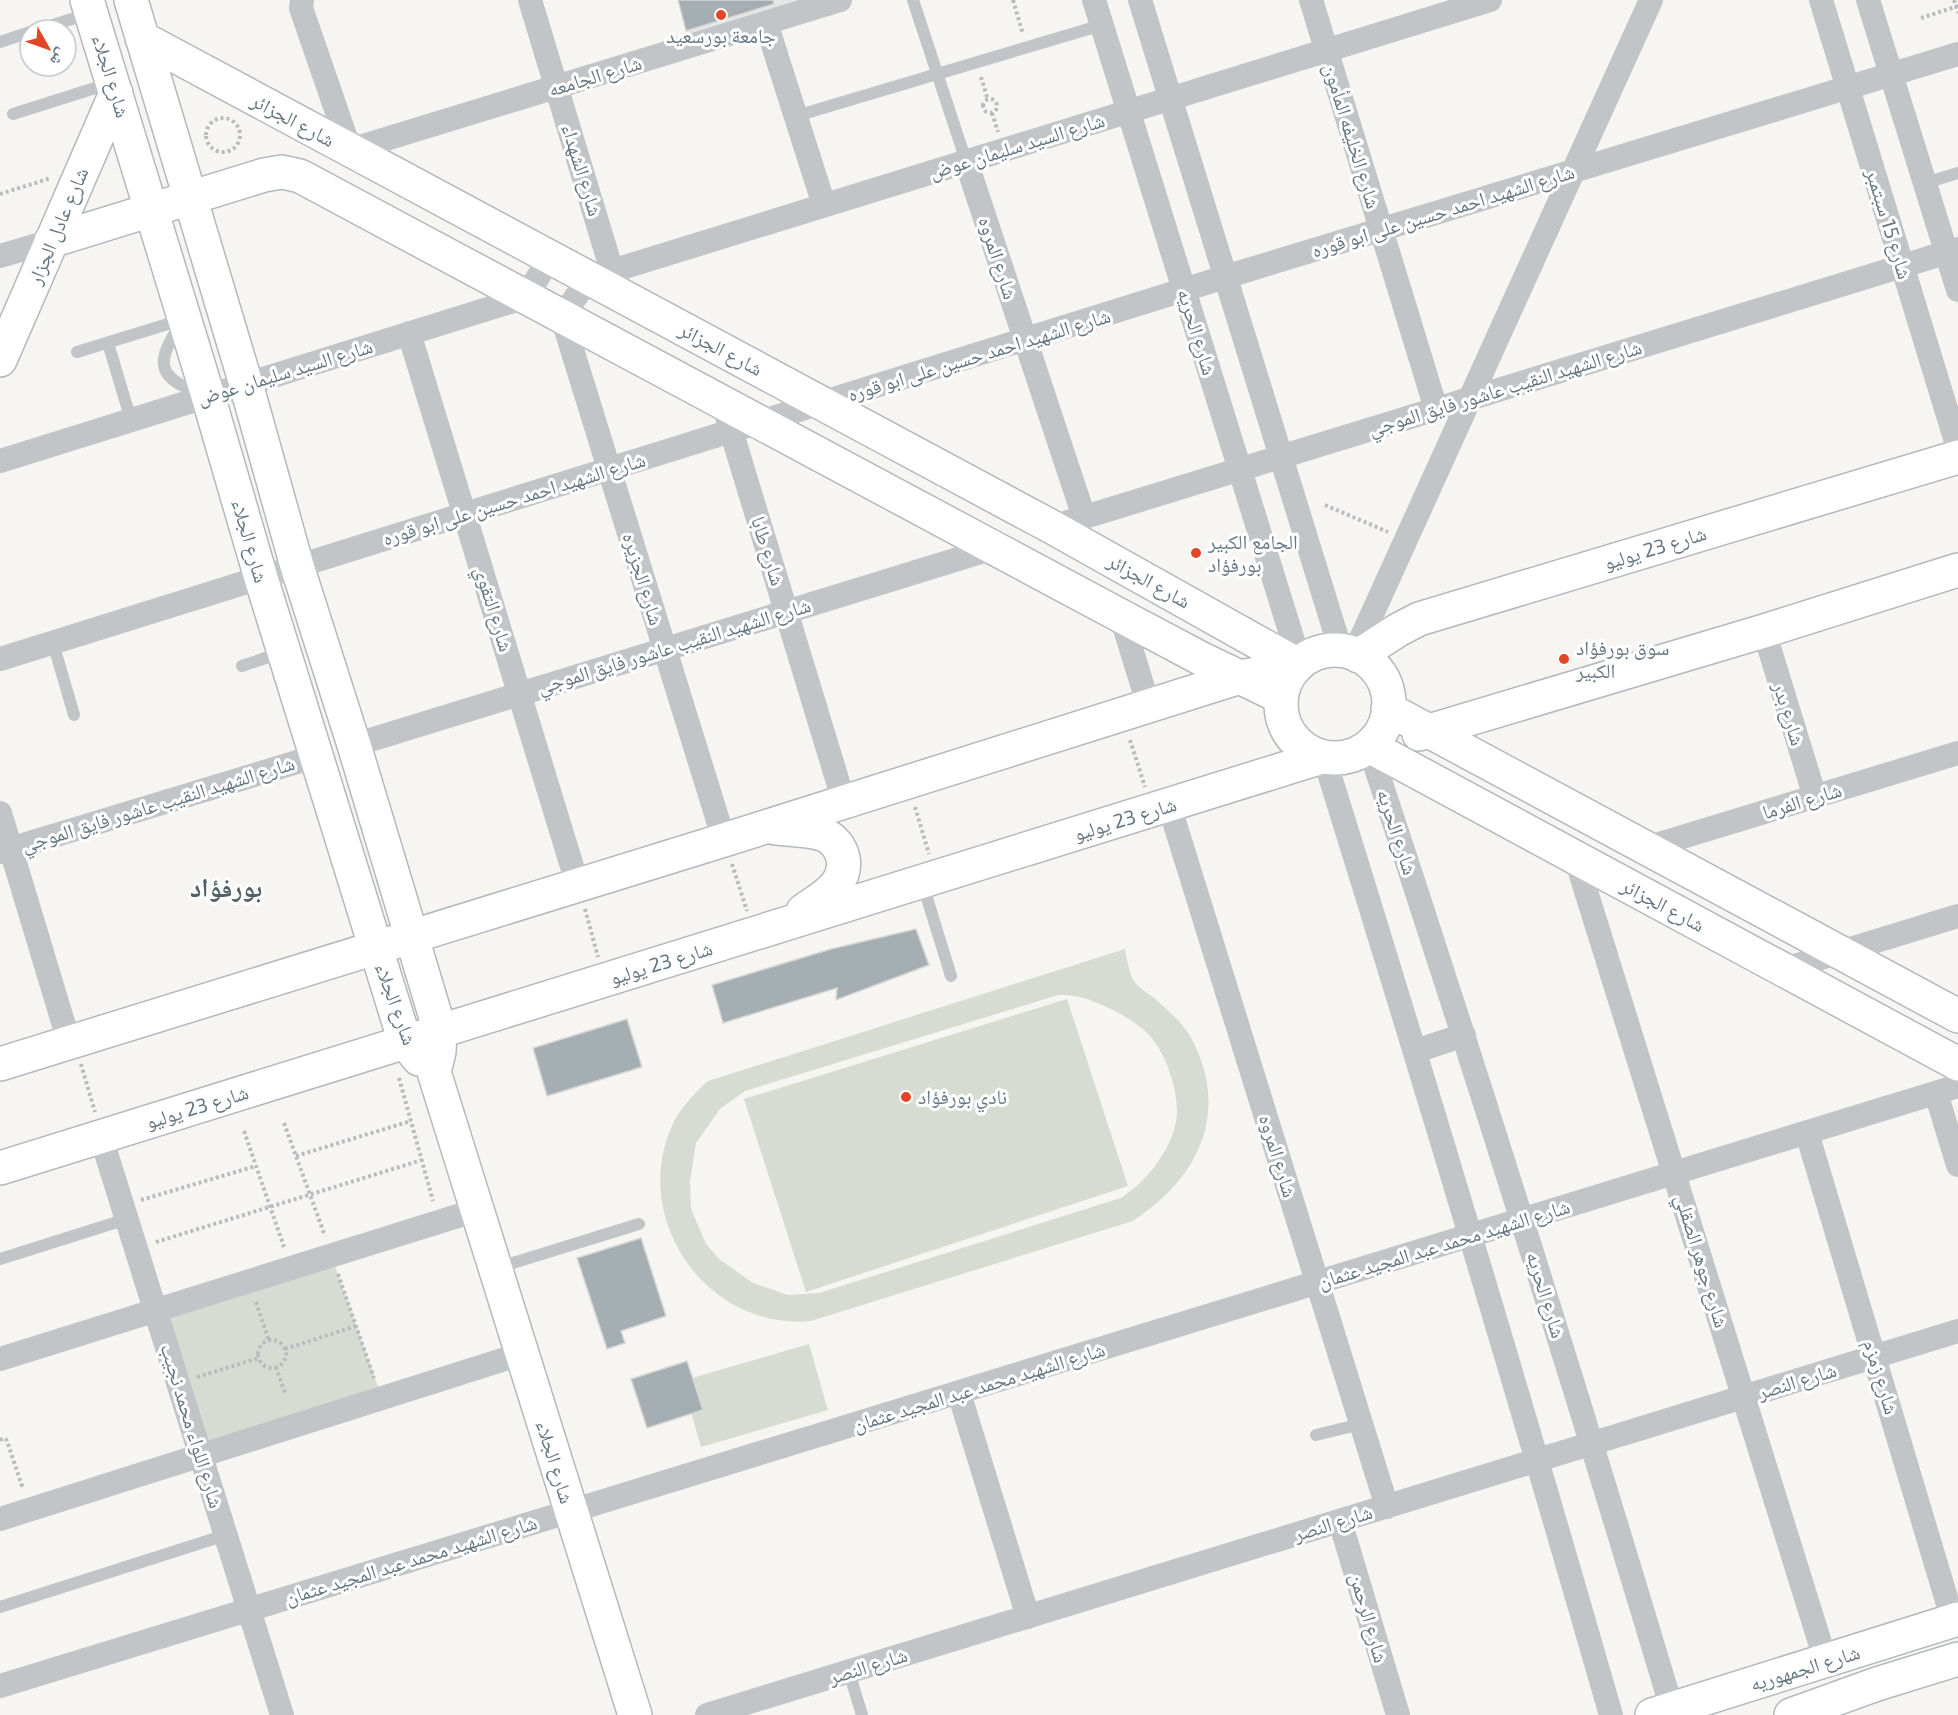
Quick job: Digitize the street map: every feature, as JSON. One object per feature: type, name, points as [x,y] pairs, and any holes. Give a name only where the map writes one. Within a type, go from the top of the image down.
[{"type":"main road","name":"شارع الجلاء","points":[[131,0],[246,384],[297,566],[354,745],[440,1031],[439,1052],[434,1072],[635,1715]]},
{"type":"main road","name":"شارع الجلاء","points":[[89,7],[185,319],[261,578],[376,948],[398,1045],[434,1072]]},
{"type":"main road","name":"شارع الجزائر","points":[[142,38],[550,257],[600,274],[823,404],[1052,527],[1298,665]]},
{"type":"main road","name":"شارع عادل الجزار","points":[[0,360],[83,168],[114,88]]},
{"type":"main road","points":[[51,241],[272,172],[300,176],[526,297],[738,419],[994,548],[1121,616],[1281,697]]},
{"type":"main road","name":"شارع 23 يوليو","points":[[1351,653],[1419,619],[1958,457]]},
{"type":"main road","points":[[1298,665],[1286,681],[1281,697],[1284,723],[1290,735],[1310,752],[1323,757],[1347,756],[1369,746],[1431,731],[1958,570]]},
{"type":"main road","points":[[0,1064],[908,783],[1240,677],[1298,665],[1319,653],[1351,653],[1369,663],[1384,683],[1388,696],[1388,709],[1383,728],[1369,746]]},
{"type":"main road","points":[[1388,709],[1958,1016]]},
{"type":"main road","name":"شارع الجزائر","points":[[1369,746],[1576,860],[1785,969],[1958,1064]]},
{"type":"main road","name":"شارع 23 يوليو","points":[[0,1168],[1323,757]]},
{"type":"main road","points":[[766,827],[819,833],[829,837],[837,844],[844,863],[843,873],[832,890],[768,930]]},
{"type":"main road","name":"شارع الجمهوريه","points":[[1662,1712],[1955,1620]]},
{"type":"main road","points":[[1864,1650],[1877,1684]]},
{"type":"main road","name":"شارع الجمهوريه","points":[[1791,1715],[1877,1684],[1958,1659]]},
{"type":"street","points":[[302,0],[301,8],[350,150]]},
{"type":"street","name":"شارع الشهداء","points":[[530,0],[557,87],[600,274]]},
{"type":"street","name":"شارع الجامعه","points":[[350,150],[840,0]]},
{"type":"street","name":"شارع الحريه","points":[[1094,0],[1298,665]]},
{"type":"street","points":[[1140,0],[1281,457],[1351,653]]},
{"type":"street","name":"شارع الخليفه المأمون","points":[[1311,0],[1436,409]]},
{"type":"street","name":"شارع السيد سليمان عوض","points":[[600,274],[1326,50],[1422,10],[1490,0]]},
{"type":"street","points":[[1351,653],[1407,540],[1651,0]]},
{"type":"street","name":"شارع 15 سبتمبر","points":[[1821,0],[1958,448]]},
{"type":"street","points":[[1868,0],[1925,183],[1952,250],[1958,290]]},
{"type":"street","points":[[766,23],[824,205]]},
{"type":"street","name":"شارع الشهيد احمد حسين على ابو قوره","points":[[0,659],[609,470],[738,419],[823,404],[1226,277],[1958,54]]},
{"type":"street","name":"شارع المروه","points":[[966,161],[1084,517]]},
{"type":"street","points":[[0,256],[51,241]]},
{"type":"street","name":"شارع الشهيد النقيب عاشور فايق الموجي","points":[[1052,527],[1952,250]]},
{"type":"street","points":[[526,297],[550,257]]},
{"type":"street","points":[[562,317],[600,274]]},
{"type":"street","name":"شارع السيد سليمان عوض","points":[[0,461],[526,297]]},
{"type":"street","name":"شارع الجزيره","points":[[562,317],[724,840]]},
{"type":"street","name":"شارع التقوي","points":[[409,333],[578,885]]},
{"type":"street","name":"شارع طابا","points":[[738,419],[786,612],[844,802]]},
{"type":"street","name":"شارع الشهيد النقيب عاشور فايق الموجي","points":[[354,745],[994,548]]},
{"type":"street","points":[[1121,616],[1136,711]]},
{"type":"street","name":"شارع بدر","points":[[1764,631],[1815,797]]},
{"type":"street","name":"شارع الحريه","points":[[1369,746],[1464,1035],[1593,1443],[1662,1712]]},
{"type":"street","name":"شارع الفرما","points":[[1646,848],[1958,753]]},
{"type":"street","name":"شارع الشهيد النقيب عاشور فايق الموجي","points":[[5,851],[317,756]]},
{"type":"street","points":[[1323,757],[1416,1051],[1611,1715]]},
{"type":"street","name":"شارع المروه","points":[[1161,808],[1317,1283],[1387,1507]]},
{"type":"street","points":[[0,813],[5,851],[72,1041]]},
{"type":"street","name":"شارع جوهر الصقلي","points":[[1576,860],[1826,1662]]},
{"type":"street","points":[[1785,969],[1958,916]]},
{"type":"street","points":[[1416,1051],[1464,1035]]},
{"type":"street","points":[[1947,1090],[1958,1165]]},
{"type":"street","name":"شارع الشهيد محمد عبد المجيد عثمان","points":[[0,1686],[1947,1090]]},
{"type":"street","name":"شارع زمزم","points":[[1807,1133],[1955,1620]]},
{"type":"street","name":"شارع اللواء محمد نجيب","points":[[101,1137],[282,1715]]},
{"type":"street","points":[[0,1359],[477,1210]]},
{"type":"street","name":"شارع النصر","points":[[707,1715],[1958,1331]]},
{"type":"street","points":[[0,1520],[521,1354]]},
{"type":"street","points":[[959,1393],[1028,1617]]},
{"type":"street","name":"شارع الرحمن","points":[[1340,1521],[1398,1715]]},
{"type":"lane","name":"شارع المروه","points":[[913,0],[966,161]]},
{"type":"lane","points":[[65,18],[89,7]]},
{"type":"lane","points":[[796,116],[1102,25]]},
{"type":"lane","points":[[0,42],[18,36]]},
{"type":"lane","points":[[13,114],[114,88]]},
{"type":"lane","points":[[1925,183],[1958,172]]},
{"type":"lane","points":[[77,352],[185,319]]},
{"type":"lane","points":[[108,343],[131,420]]},
{"type":"lane","points":[[52,643],[74,715]]},
{"type":"lane","points":[[242,666],[285,652]]},
{"type":"lane","points":[[929,880],[951,976]]},
{"type":"lane","points":[[0,1259],[125,1212]]},
{"type":"lane","points":[[495,1268],[639,1224]]},
{"type":"lane","points":[[1316,1435],[1361,1424]]},
{"type":"lane","points":[[0,1607],[226,1535]]},
{"type":"lane","points":[[849,1672],[862,1715]]},
{"type":"path","points":[[1013,0],[1028,47]]},
{"type":"path","points":[[1954,0],[1958,13]]},
{"type":"path","points":[[1921,18],[1957,7]]},
{"type":"path","points":[[977,62],[988,100]]},
{"type":"path","points":[[219,119],[232,121],[239,131],[236,146],[226,152],[214,150],[206,140],[208,127],[219,119]]},
{"type":"path","points":[[0,194],[83,168]]},
{"type":"path","points":[[1325,505],[1407,540]]},
{"type":"path","points":[[1136,711],[1161,808]]},
{"type":"path","points":[[908,783],[929,880]]},
{"type":"path","points":[[724,840],[768,930]]},
{"type":"path","points":[[578,885],[605,980]]},
{"type":"path","points":[[72,1041],[101,1137]]},
{"type":"path","points":[[398,1045],[411,1121],[439,1222]]},
{"type":"path","points":[[296,1156],[411,1121]]},
{"type":"path","points":[[244,1131],[291,1268]]},
{"type":"path","points":[[136,1248],[422,1160]]},
{"type":"path","points":[[125,1212],[256,1166]]},
{"type":"path","points":[[250,1281],[269,1341]]},
{"type":"path","points":[[285,1349],[356,1326]]},
{"type":"path","points":[[269,1341],[279,1342],[285,1349],[285,1359],[280,1366],[266,1366],[259,1358],[262,1346],[269,1341]]},
{"type":"path","points":[[179,1383],[259,1358]]},
{"type":"path","points":[[276,1367],[285,1393]]},
{"type":"path","points":[[0,1440],[5,1438],[7,1441],[30,1510]]},
{"type":"shaded area","name":"جامعة بورسعيد","points":[[678,0],[811,0],[688,37]]},
{"type":"shaded area","points":[[1125,949],[1130,973],[1135,983],[1175,1017],[1193,1041],[1202,1063],[1208,1088],[1208,1111],[1204,1133],[1185,1173],[1153,1207],[1133,1221],[811,1321],[774,1319],[740,1308],[711,1289],[688,1264],[671,1233],[662,1199],[661,1164],[674,1121],[697,1091],[708,1081]],"holes":[[[1058,995],[1080,997],[1115,1011],[1141,1028],[1161,1052],[1171,1075],[1177,1111],[1169,1143],[1148,1175],[1121,1198],[819,1293],[788,1295],[753,1283],[719,1259],[706,1244],[691,1209],[690,1181],[696,1143],[720,1109],[745,1091]]]},
{"type":"shaded area","points":[[1067,999],[1128,1186],[806,1292],[744,1099]]},
{"type":"shaded area","points":[[331,1255],[382,1398],[201,1456],[156,1310]]},
{"type":"shaded area","points":[[809,1344],[828,1410],[701,1447],[682,1381]]},
{"type":"building","name":"جامعة بورسعيد","points":[[678,0],[773,0],[774,4],[686,31]]},
{"type":"building","points":[[916,929],[929,965],[836,1000],[837,988],[723,1023],[712,985],[831,949]]},
{"type":"building","points":[[627,1019],[642,1067],[547,1096],[533,1048]]},
{"type":"building","points":[[641,1238],[666,1316],[621,1331],[625,1343],[607,1349],[577,1258]]},
{"type":"building","points":[[687,1361],[703,1410],[647,1428],[631,1379]]},
{"type":"place","name":"جامعة بورسعيد","points":[[721,15]]},
{"type":"place","name":"الجامع الكبير بورفؤاد","points":[[1196,553]]},
{"type":"place","name":"سوق بورفؤاد الكبير","points":[[1564,659]]},
{"type":"place","name":"نادي بورفؤاد","points":[[906,1097]]},
{"type":"district","name":"بورفؤاد","points":[[226,888]]}]
